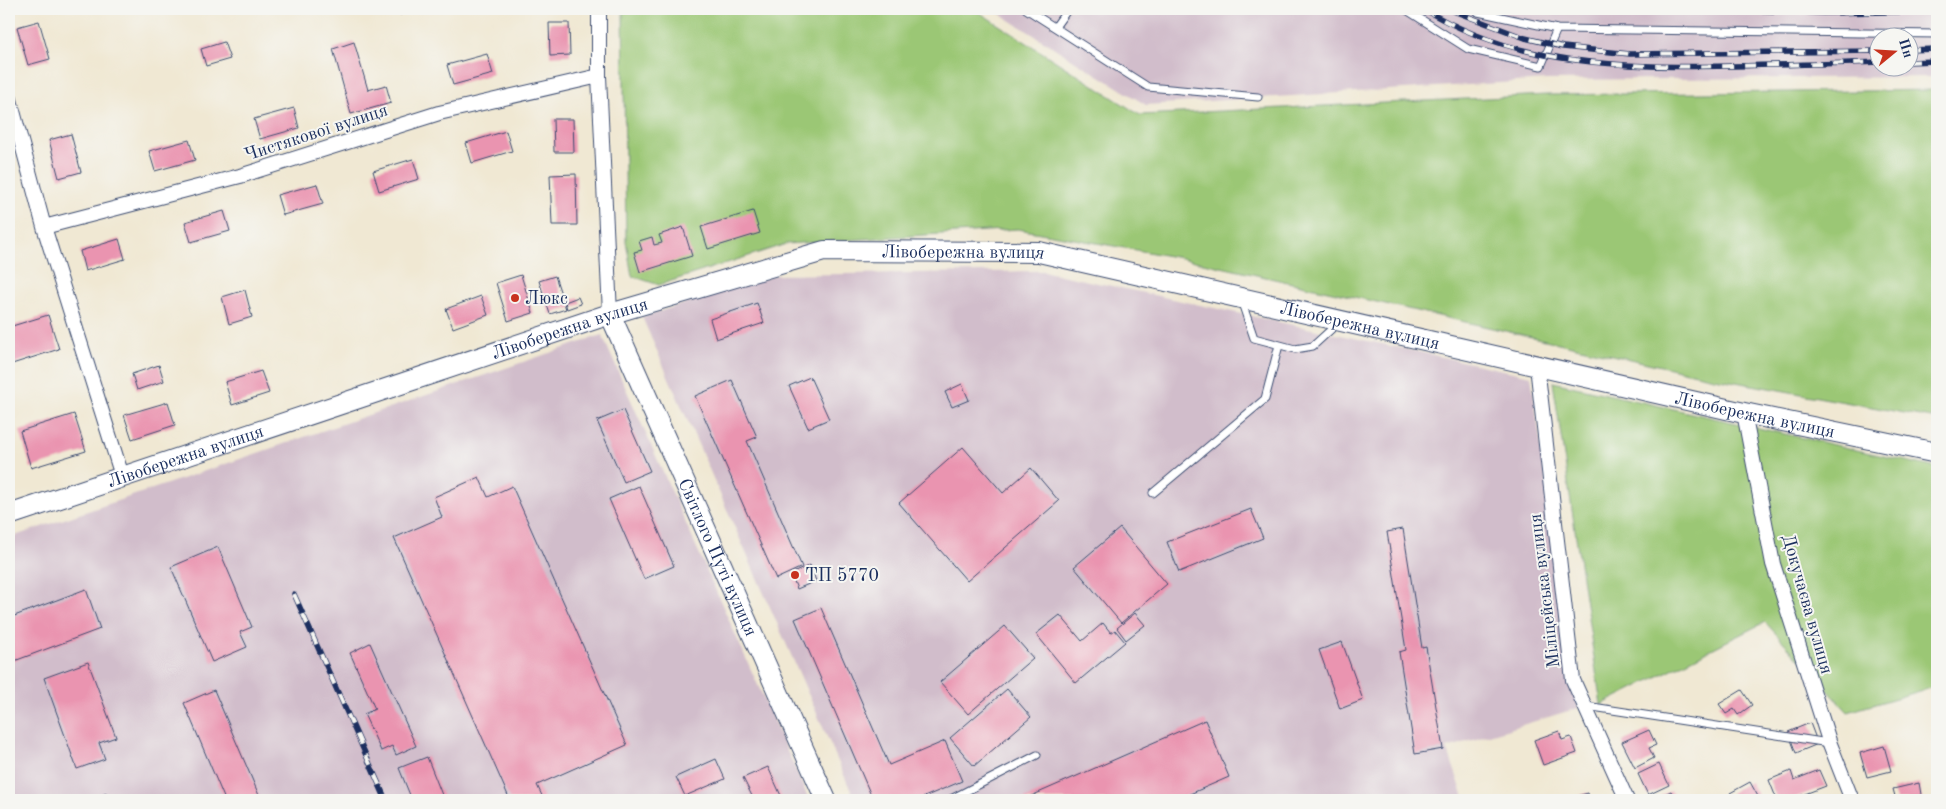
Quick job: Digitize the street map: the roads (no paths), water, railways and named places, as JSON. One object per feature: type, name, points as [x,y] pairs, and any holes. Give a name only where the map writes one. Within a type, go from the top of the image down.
[{"type":"main road","name":"Лівобережна вулиця","points":[[9,515],[610,314],[824,251],[1039,252],[1744,413],[1937,453]]},
{"type":"main road","name":"Світлого Путі вулиця","points":[[610,314],[826,800]]},
{"type":"street","points":[[598,9],[599,76],[610,314]]},
{"type":"street","name":"Чистякової вулиця","points":[[44,227],[240,176],[439,113],[599,76]]},
{"type":"street","points":[[9,96],[44,227],[122,476]]},
{"type":"street","name":"Міліцейська вулиця","points":[[1537,366],[1573,680],[1627,800]]},
{"type":"street","name":"Докучаєва вулиця","points":[[1744,413],[1773,564],[1830,744],[1852,800]]},
{"type":"lane","points":[[1026,9],[1148,87],[1258,98]]},
{"type":"lane","points":[[1055,27],[1068,9]]},
{"type":"lane","points":[[1405,9],[1468,49],[1541,66],[1557,29]]},
{"type":"lane","points":[[1477,9],[1478,12],[1557,29],[1937,34]]},
{"type":"lane","points":[[1240,298],[1254,338],[1295,349],[1312,346],[1340,321]]},
{"type":"lane","points":[[1153,493],[1265,398],[1279,345]]},
{"type":"lane","points":[[1585,706],[1830,744]]},
{"type":"lane","points":[[949,800],[1037,755]]},
{"type":"railway","points":[[1424,9],[1460,28],[1496,42],[1534,53],[1572,60],[1651,66],[1868,62]]},
{"type":"railway","points":[[1448,9],[1525,38],[1563,47],[1630,54],[1868,51]]},
{"type":"railway","points":[[1732,9],[1823,13],[1937,11]]},
{"type":"railway","points":[[1918,50],[1937,49]]},
{"type":"railway","points":[[1918,62],[1937,61]]},
{"type":"railway","points":[[294,594],[386,800]]},
{"type":"place","name":"Люкс","points":[[515,298]]},
{"type":"place","name":"ТП 5770","points":[[795,575]]}]
